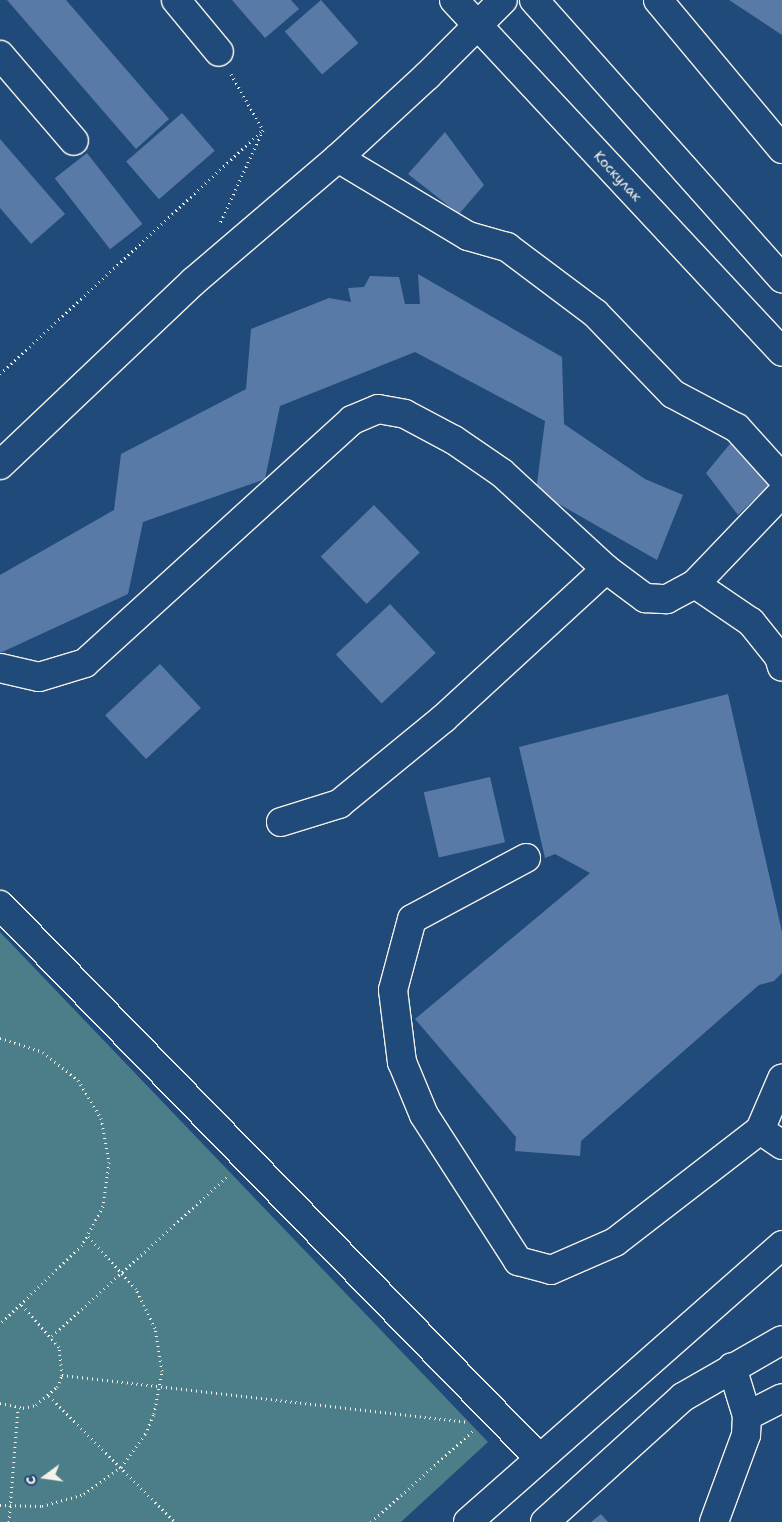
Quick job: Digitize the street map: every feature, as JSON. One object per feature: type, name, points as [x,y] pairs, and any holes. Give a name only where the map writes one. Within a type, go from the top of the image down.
[{"type":"street","points":[[176,0],[219,52]]},
{"type":"street","name":"Коскулак","points":[[454,0],[782,352]]},
{"type":"street","points":[[0,465],[194,280],[338,158],[503,0]]},
{"type":"street","points":[[534,0],[782,278]]},
{"type":"street","points":[[658,0],[782,148]]},
{"type":"street","points":[[0,55],[74,141]]},
{"type":"street","points":[[338,158],[468,236],[507,247],[595,313],[673,394],[737,428],[782,478]]},
{"type":"street","points":[[0,668],[38,677],[85,663],[352,420],[378,409],[405,414],[470,451],[502,473],[606,569],[645,598],[667,599],[695,584],[782,493]]},
{"type":"street","points":[[281,822],[339,804],[444,718],[606,569]]},
{"type":"street","points":[[695,584],[751,622],[779,657],[782,667]]},
{"type":"street","points":[[526,858],[412,919],[393,990],[402,1062],[424,1115],[518,1261],[551,1270],[615,1242],[771,1137],[782,1079]]},
{"type":"street","points":[[0,905],[539,1458]]},
{"type":"street","points":[[468,1522],[782,1245]]},
{"type":"street","points":[[545,1522],[683,1397],[732,1367],[782,1340]]},
{"type":"street","points":[[714,1522],[746,1435],[747,1416],[732,1367]]},
{"type":"street","points":[[747,1416],[782,1398]]},
{"type":"path","points":[[219,52],[263,130]]},
{"type":"path","points":[[218,228],[263,130]]},
{"type":"path","points":[[0,374],[263,130]]},
{"type":"path","points":[[0,1038],[23,1043],[62,1065],[91,1098],[101,1118],[107,1140],[108,1184],[103,1206],[88,1236],[67,1261],[0,1324]]},
{"type":"path","points":[[52,1336],[232,1173]]},
{"type":"path","points":[[0,1505],[42,1506],[64,1501],[102,1483],[121,1467],[145,1434],[154,1414],[160,1386],[160,1350],[155,1328],[140,1295],[122,1272],[88,1236]]},
{"type":"path","points":[[0,1403],[18,1408],[36,1405],[49,1396],[62,1374],[60,1347],[21,1304]]},
{"type":"path","points":[[62,1374],[481,1424],[371,1522]]},
{"type":"path","points":[[49,1396],[175,1522]]},
{"type":"path","points":[[9,1522],[18,1408]]},
{"type":"green space","points":[[0,932],[488,1442],[401,1522],[0,1522]]},
{"type":"building","points":[[7,0],[66,0],[169,119],[136,149]]},
{"type":"building","points":[[232,0],[291,0],[299,9],[265,38]]},
{"type":"building","points":[[321,0],[358,43],[322,75],[285,31]]},
{"type":"building","points":[[729,0],[782,0],[782,35]]},
{"type":"building","points":[[182,113],[215,151],[159,199],[126,162]]},
{"type":"building","points":[[445,132],[484,185],[459,214],[408,174]]},
{"type":"building","points":[[0,139],[65,214],[31,244],[0,208]]},
{"type":"building","points":[[87,153],[142,224],[110,249],[55,178]]},
{"type":"building","points":[[418,274],[562,357],[564,424],[645,479],[683,495],[657,560],[536,491],[545,421],[415,352],[280,406],[265,479],[143,522],[128,594],[0,653],[0,575],[114,510],[121,454],[246,389],[251,329],[329,298],[351,302],[348,288],[364,287],[370,276],[399,277],[405,304],[420,304]]},
{"type":"building","points":[[734,439],[771,483],[738,515],[706,473]]},
{"type":"building","points":[[374,505],[420,552],[367,604],[321,556]]},
{"type":"building","points":[[390,604],[436,653],[382,703],[336,654]]},
{"type":"building","points":[[160,664],[201,708],[146,759],[105,715]]},
{"type":"building","points":[[728,694],[782,932],[782,973],[774,981],[759,985],[581,1141],[580,1156],[515,1151],[516,1137],[415,1019],[590,873],[555,854],[545,858],[519,747]]},
{"type":"building","points":[[490,777],[505,842],[439,858],[424,792]]},
{"type":"building","points":[[601,1514],[608,1522],[591,1522]]}]
